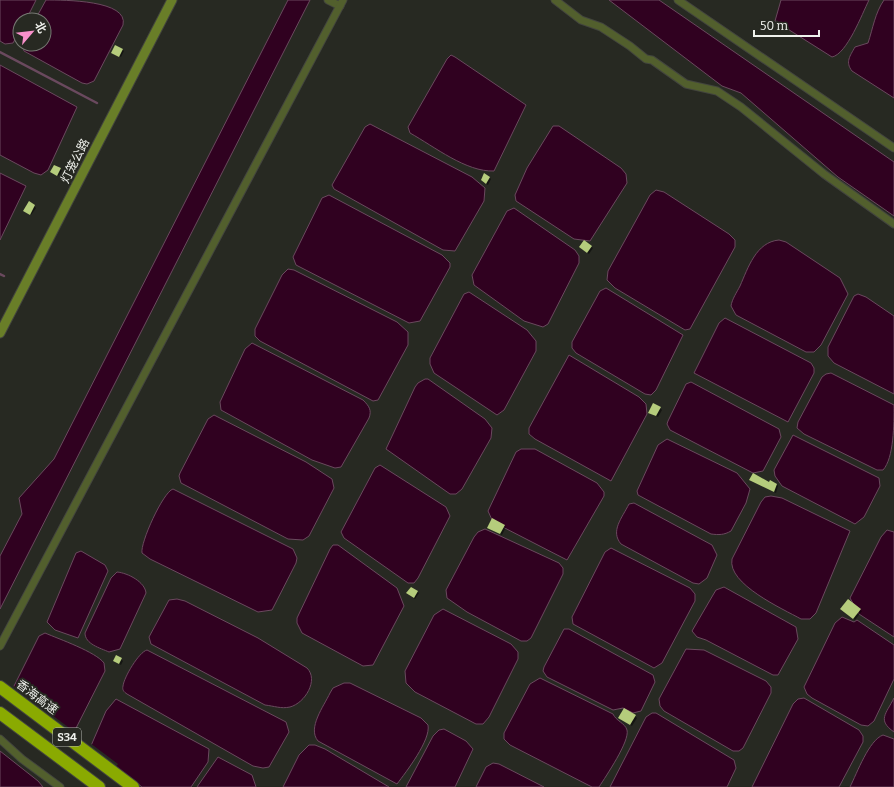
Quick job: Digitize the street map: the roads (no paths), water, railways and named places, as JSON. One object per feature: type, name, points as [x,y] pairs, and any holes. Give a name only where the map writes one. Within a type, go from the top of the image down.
[{"type":"highway","name":"香海高速","points":[[0,687],[133,787]]},
{"type":"highway","name":"S34","points":[[0,713],[99,787]]},
{"type":"street","name":"灯笼公路","points":[[0,333],[172,0]]},
{"type":"street","points":[[0,646],[341,3],[328,0]]},
{"type":"street","points":[[555,0],[581,20],[601,27],[630,46],[646,59],[652,60],[686,84],[717,91],[735,103],[824,174],[894,224]]},
{"type":"street","points":[[678,0],[894,148]]},
{"type":"street","points":[[0,739],[22,759],[60,787]]},
{"type":"waterway","points":[[0,52],[97,103]]},
{"type":"waterway","points":[[0,274],[4,276]]}]
